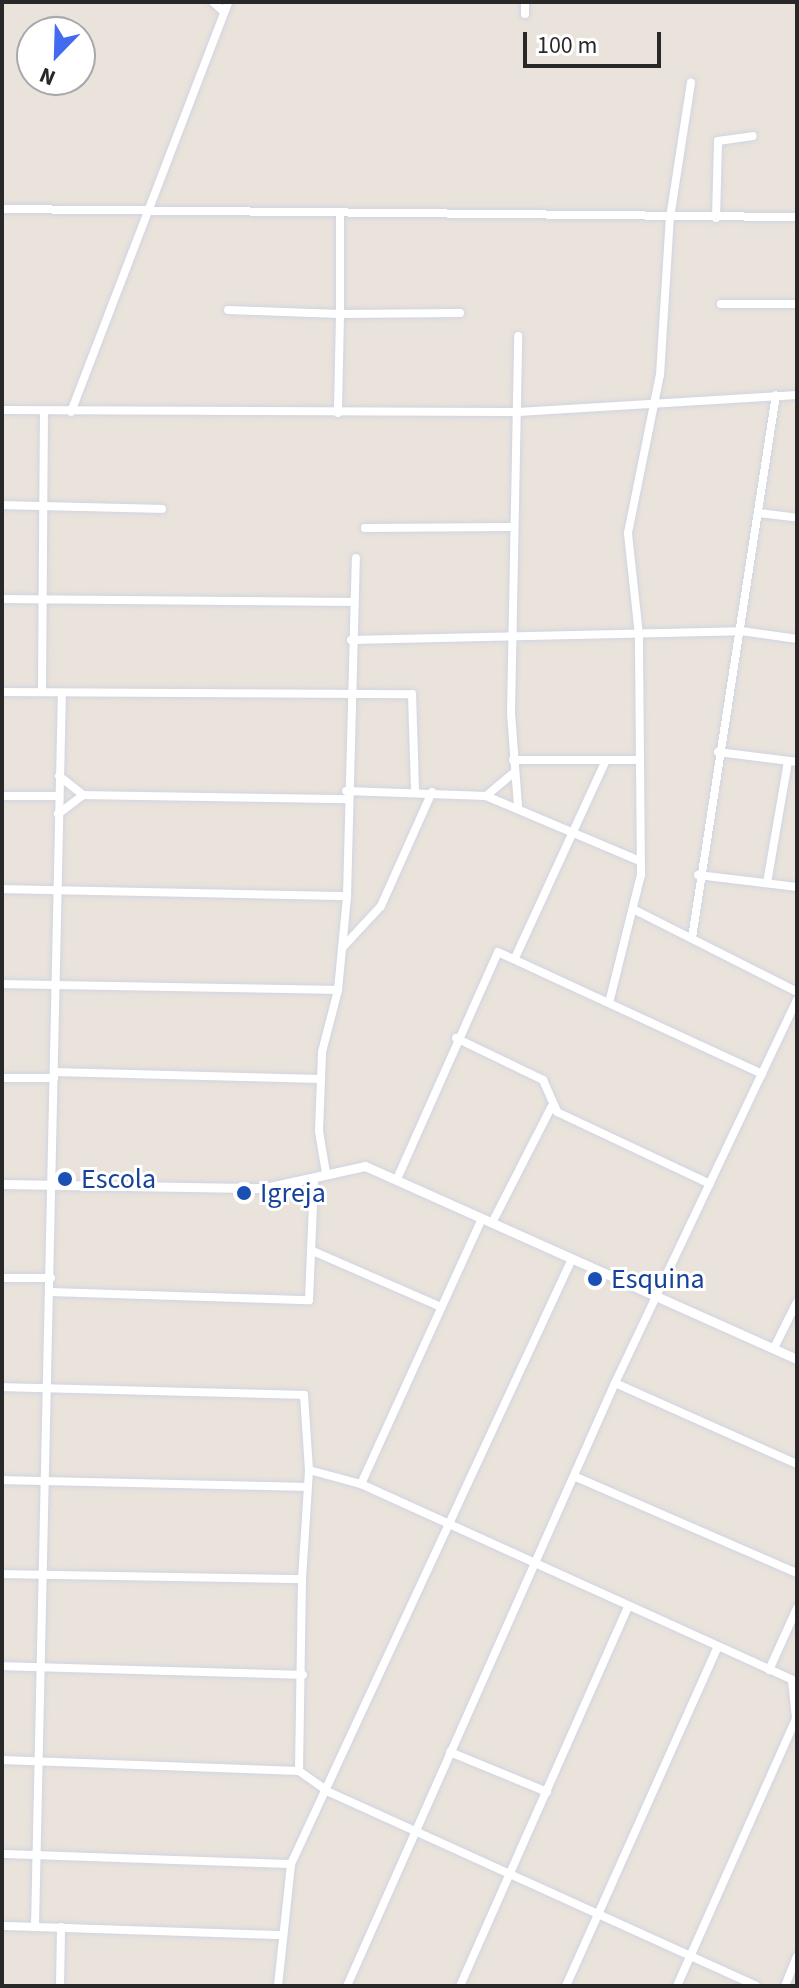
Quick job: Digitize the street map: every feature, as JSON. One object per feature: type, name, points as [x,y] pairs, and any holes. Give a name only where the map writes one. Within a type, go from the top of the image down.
[{"type":"street","points":[[213,2],[224,12]]},
{"type":"street","points":[[71,412],[228,2]]},
{"type":"street","points":[[525,2],[525,14]]},
{"type":"street","points":[[610,999],[635,910],[640,861],[636,760],[639,635],[628,533],[653,400],[670,218],[691,83]]},
{"type":"street","points":[[716,218],[718,141],[753,136]]},
{"type":"street","points":[[2,209],[797,217]]},
{"type":"street","points":[[338,413],[340,213]]},
{"type":"street","points":[[721,304],[797,304]]},
{"type":"street","points":[[228,310],[340,314],[460,313]]},
{"type":"street","points":[[518,336],[511,637],[512,774],[518,806]]},
{"type":"street","points":[[692,938],[698,875],[741,631],[776,395]]},
{"type":"street","points":[[2,410],[518,412],[653,400],[797,395]]},
{"type":"street","points":[[42,692],[44,412]]},
{"type":"street","points":[[2,505],[162,509]]},
{"type":"street","points":[[759,513],[797,518]]},
{"type":"street","points":[[365,528],[512,527]]},
{"type":"street","points":[[326,1173],[320,1079],[338,990],[347,896],[346,795],[356,558]]},
{"type":"street","points":[[2,599],[353,602]]},
{"type":"street","points":[[351,640],[741,631],[797,639]]},
{"type":"street","points":[[2,692],[351,693],[416,697],[415,790]]},
{"type":"street","points":[[35,1926],[41,1668],[50,1481],[50,1292],[62,693]]},
{"type":"street","points":[[718,752],[792,762],[767,883]]},
{"type":"street","points":[[513,760],[636,760]]},
{"type":"street","points":[[515,958],[606,760]]},
{"type":"street","points":[[486,796],[512,774]]},
{"type":"street","points":[[59,776],[83,795]]},
{"type":"street","points":[[58,814],[83,795],[346,795],[415,790],[486,796],[518,806],[640,861]]},
{"type":"street","points":[[342,948],[381,906],[432,792]]},
{"type":"street","points":[[2,796],[59,796]]},
{"type":"street","points":[[698,875],[797,887]]},
{"type":"street","points":[[2,889],[347,896]]},
{"type":"street","points":[[635,910],[797,992]]},
{"type":"street","points":[[397,1179],[456,1038],[496,953],[515,958],[610,999],[762,1074]]},
{"type":"street","points":[[2,984],[338,990]]},
{"type":"street","points":[[347,1986],[414,1831],[576,1477],[615,1383],[797,1000]]},
{"type":"street","points":[[456,1038],[543,1080],[552,1106],[710,1184]]},
{"type":"street","points":[[2,1078],[54,1075],[320,1079]]},
{"type":"street","points":[[492,1223],[552,1106]]},
{"type":"street","points":[[2,1184],[246,1188],[314,1180],[326,1173],[365,1166],[797,1359]]},
{"type":"street","points":[[50,1292],[309,1300],[315,1252],[314,1180]]},
{"type":"street","points":[[361,1484],[482,1219]]},
{"type":"street","points":[[315,1252],[441,1307]]},
{"type":"street","points":[[278,1986],[280,1935],[291,1864],[329,1792],[446,1526],[572,1259]]},
{"type":"street","points":[[2,1278],[51,1278]]},
{"type":"street","points":[[774,1348],[797,1302]]},
{"type":"street","points":[[615,1383],[797,1464]]},
{"type":"street","points":[[2,1387],[304,1395],[309,1470],[302,1579],[303,1675],[299,1771]]},
{"type":"street","points":[[309,1470],[361,1484],[446,1526],[794,1681],[796,1718],[677,1986]]},
{"type":"street","points":[[576,1477],[797,1573]]},
{"type":"street","points":[[2,1480],[307,1487]]},
{"type":"street","points":[[2,1574],[302,1579]]},
{"type":"street","points":[[460,1986],[628,1607]]},
{"type":"street","points":[[769,1670],[797,1608]]},
{"type":"street","points":[[566,1986],[717,1648]]},
{"type":"street","points":[[2,1666],[303,1675]]},
{"type":"street","points":[[450,1752],[547,1792]]},
{"type":"street","points":[[2,1760],[299,1771],[329,1792],[756,1986]]},
{"type":"street","points":[[2,1854],[291,1864]]},
{"type":"street","points":[[2,1926],[280,1935]]},
{"type":"street","points":[[60,1986],[61,1927]]},
{"type":"street","points":[[785,1986],[797,1957]]},
{"type":"place","name":"Escola","points":[[65,1179]]},
{"type":"place","name":"Igreja","points":[[244,1193]]},
{"type":"place","name":"Esquina","points":[[595,1279]]}]
